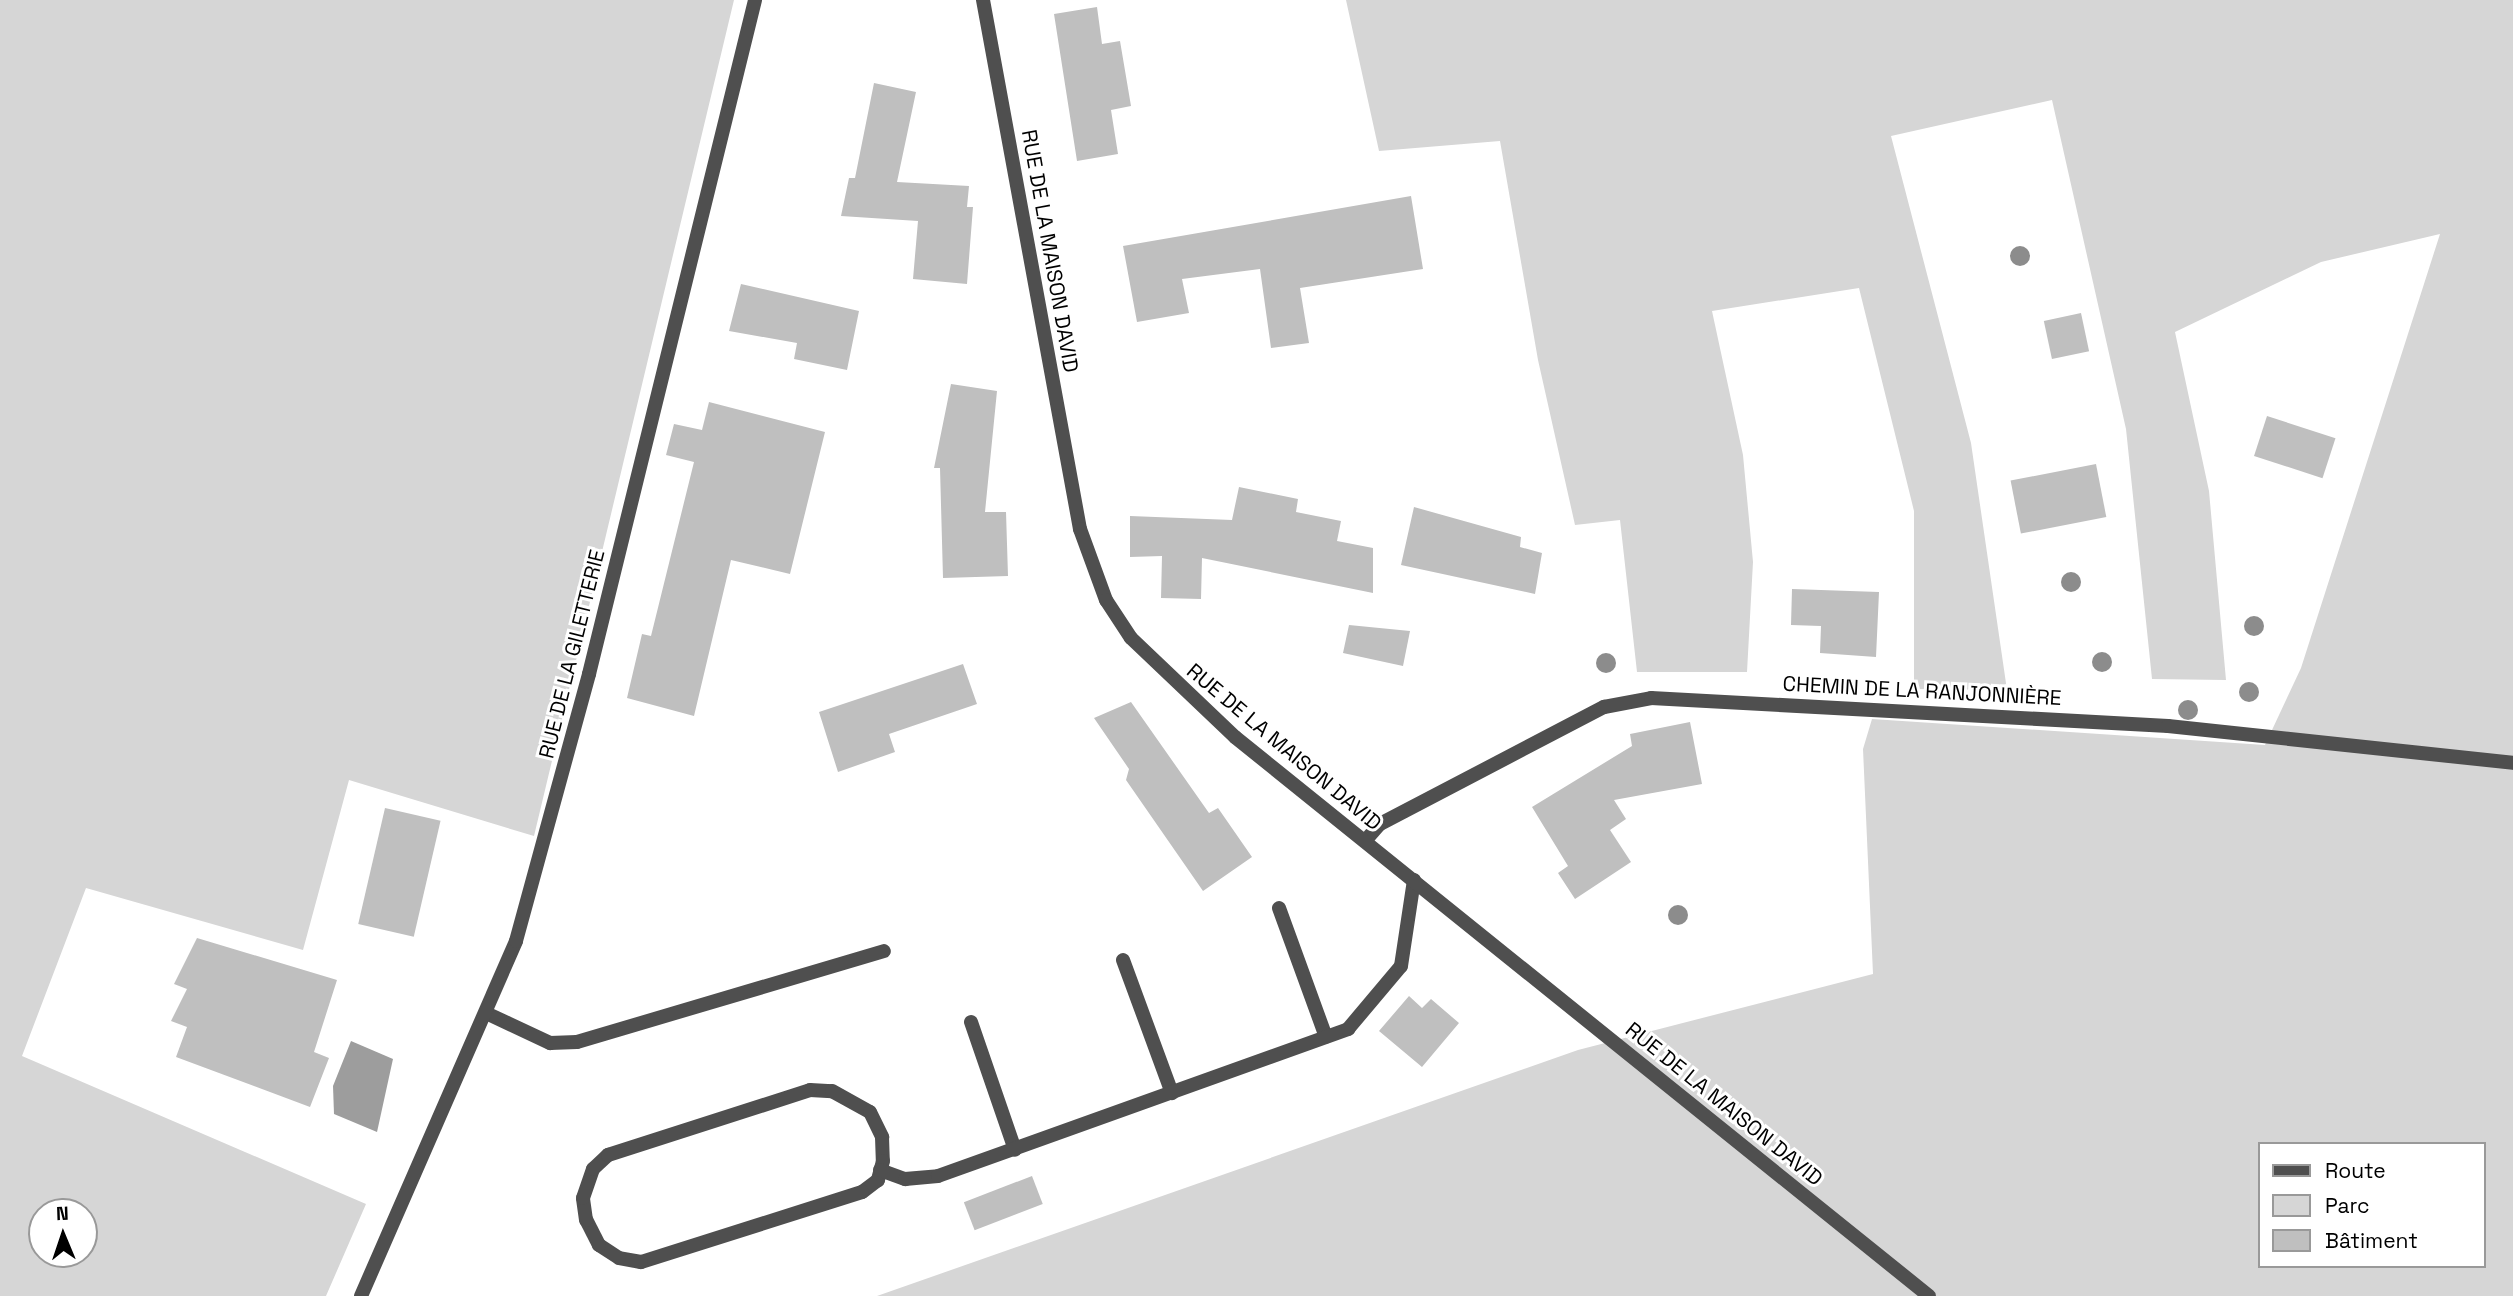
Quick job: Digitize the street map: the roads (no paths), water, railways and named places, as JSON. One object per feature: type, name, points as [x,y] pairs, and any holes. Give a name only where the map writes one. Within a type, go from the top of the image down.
[{"type":"street","name":"RUE DE LA GILETTERIE","points":[[361,1296],[516,942],[557,800],[755,0]]},
{"type":"street","name":"RUE DE LA MAISON DAVID","points":[[983,0],[1080,529],[1102,590],[1131,638],[1161,671],[1365,841],[1929,1296]]},
{"type":"street","name":"CHEMIN DE LA RANJONNIÈRE","points":[[1365,841],[1380,824],[1604,706],[1651,698],[2168,726],[2513,763]]},
{"type":"street","points":[[880,1170],[905,1179],[938,1176],[1348,1029],[1401,966],[1413,880]]},
{"type":"street","points":[[1279,908],[1326,1037]]},
{"type":"street","points":[[486,1013],[550,1043],[577,1042],[884,951]]},
{"type":"street","points":[[1123,960],[1172,1093]]},
{"type":"street","points":[[971,1022],[1015,1150]]},
{"type":"street","points":[[810,1090],[832,1091],[870,1112],[882,1137],[880,1170],[862,1192],[642,1262],[619,1258],[599,1245],[586,1220],[583,1198],[593,1169],[608,1155],[810,1090]]}]
